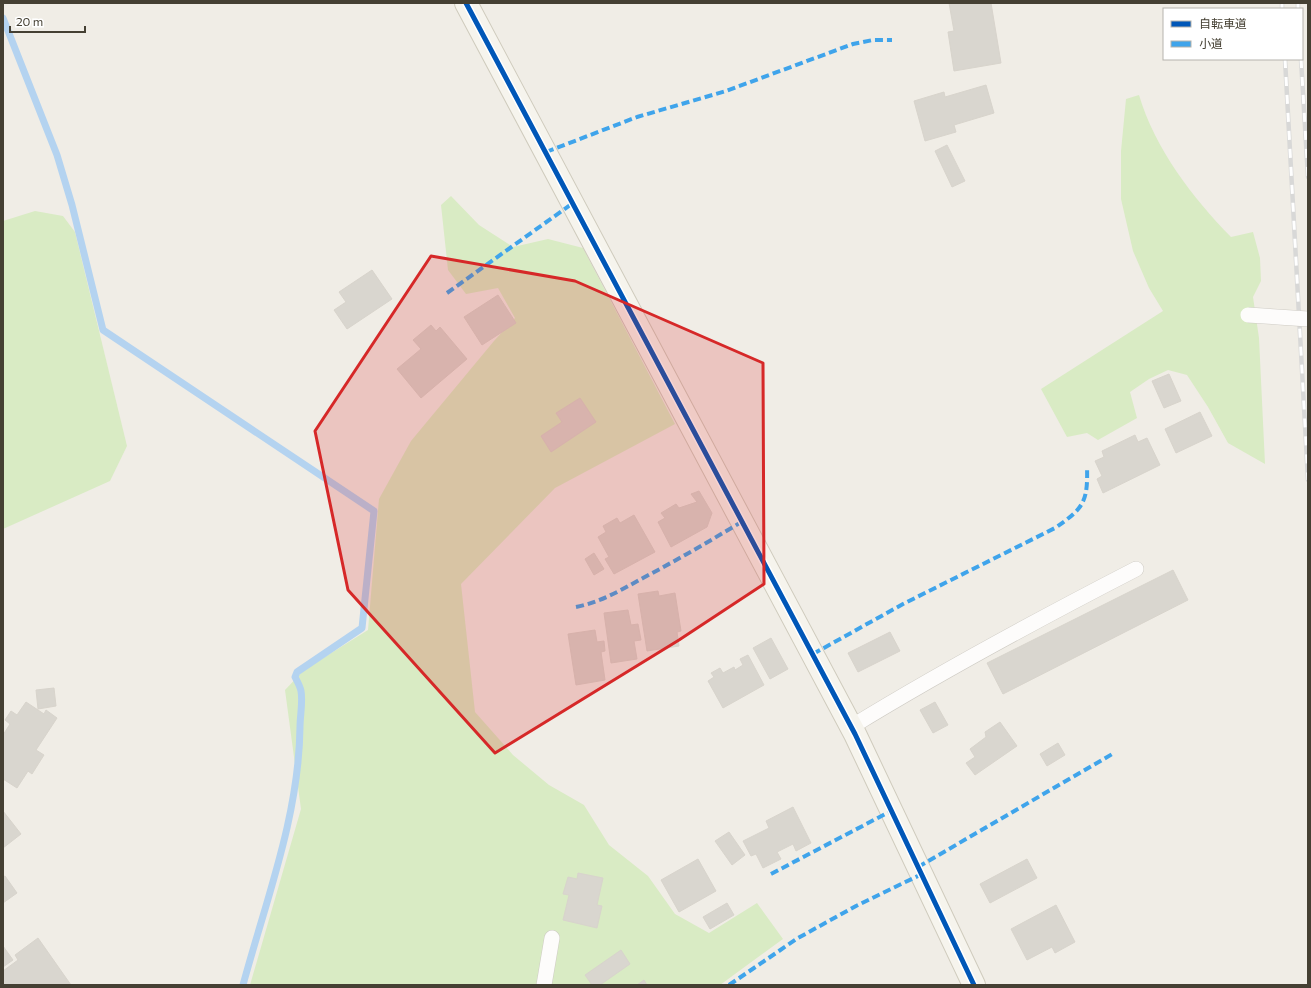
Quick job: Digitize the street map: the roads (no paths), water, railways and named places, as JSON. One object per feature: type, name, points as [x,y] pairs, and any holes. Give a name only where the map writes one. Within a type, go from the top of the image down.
[{"type":"street","points":[[466,3],[851,727],[974,985]]},
{"type":"lane","points":[[1248,315],[1308,319]]},
{"type":"lane","points":[[851,727],[932,678],[1048,614],[1136,569]]},
{"type":"lane","points":[[544,985],[552,938]]},
{"type":"waterway","points":[[3,18],[57,155],[72,205],[103,330],[374,511],[362,628],[297,672],[295,677],[301,689],[302,700],[294,793],[280,858],[243,985]]},
{"type":"railway","points":[[1282,3],[1282,8]]},
{"type":"railway","points":[[1298,3],[1298,8]]},
{"type":"railway","points":[[1285,60],[1308,480]]},
{"type":"railway","points":[[1301,60],[1308,177]]}]
